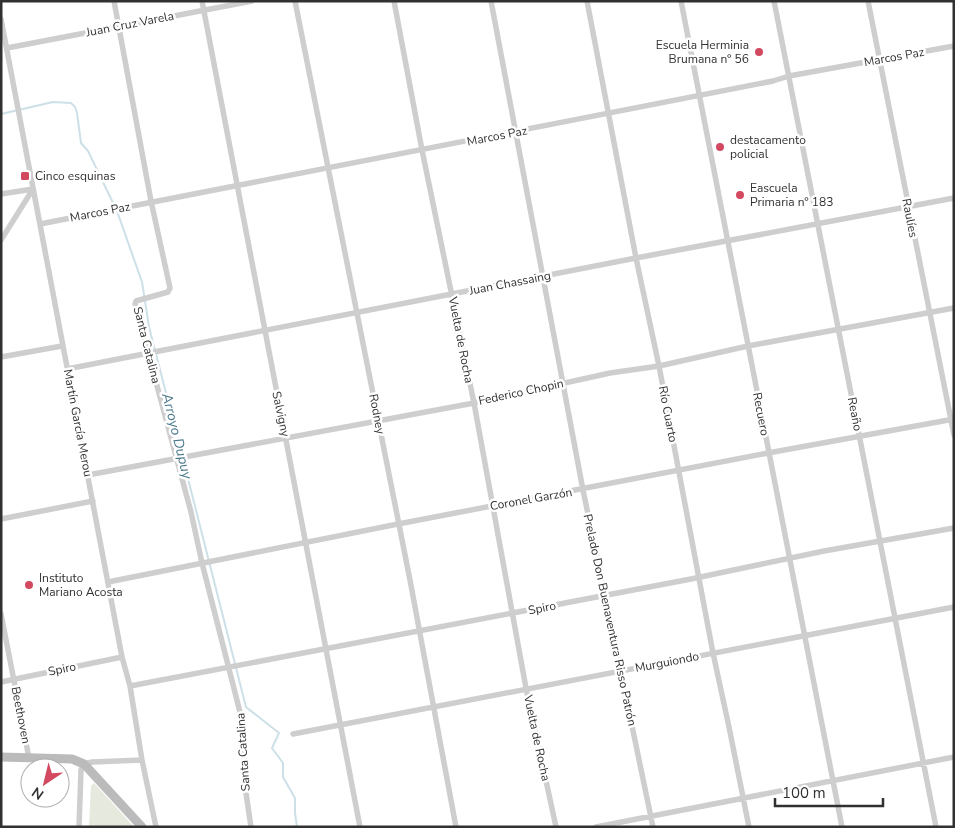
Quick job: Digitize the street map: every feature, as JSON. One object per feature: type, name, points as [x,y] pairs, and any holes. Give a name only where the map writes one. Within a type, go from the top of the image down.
[{"type":"main road","points":[[1,757],[30,758]]},
{"type":"main road","points":[[70,760],[84,764],[142,827]]},
{"type":"street","name":"Santa Catalina","points":[[114,1],[151,201],[170,288],[168,292],[136,301],[135,304],[150,354],[231,667],[244,726],[244,770],[251,827]]},
{"type":"street","name":"Salvigny","points":[[202,1],[263,331],[286,437],[304,543],[360,827]]},
{"type":"street","name":"Juan Cruz Varela","points":[[7,48],[252,1]]},
{"type":"street","name":"Rodney","points":[[295,1],[358,313],[456,827]]},
{"type":"street","name":"Vuelta de Rocha","points":[[394,1],[422,150],[474,403],[492,506],[514,613],[526,688],[556,827]]},
{"type":"street","name":"Prelado Don Buenaventura Risso Patrón","points":[[491,1],[562,384],[653,827]]},
{"type":"street","name":"Río Cuarto","points":[[587,1],[748,827]]},
{"type":"street","name":"Recuero","points":[[681,1],[842,827]]},
{"type":"street","name":"Reaño","points":[[774,1],[936,827]]},
{"type":"street","name":"Raulíes","points":[[868,1],[954,435]]},
{"type":"street","name":"Martín García Merou","points":[[1,19],[62,346],[122,656],[130,686],[142,760],[156,827]]},
{"type":"street","name":"Marcos Paz","points":[[40,224],[608,114],[773,81],[789,76],[954,46]]},
{"type":"street","points":[[1,194],[33,190]]},
{"type":"street","points":[[1,240],[33,190]]},
{"type":"street","name":"Juan Chassaing","points":[[67,369],[954,198]]},
{"type":"street","name":"Federico Chopin","points":[[88,475],[474,403],[610,373],[659,366],[748,346],[954,308]]},
{"type":"street","points":[[1,357],[62,346]]},
{"type":"street","name":"Coronel Garzón","points":[[108,582],[678,470],[952,420]]},
{"type":"street","points":[[1,519],[93,501]]},
{"type":"street","name":"Spiro","points":[[130,686],[326,650],[954,528]]},
{"type":"street","name":"Murguiondo","points":[[293,734],[954,607]]},
{"type":"street","name":"Beethoven","points":[[1,614],[30,758]]},
{"type":"street","name":"Spiro","points":[[1,682],[122,656]]},
{"type":"street","points":[[596,827],[743,797],[954,758]]},
{"type":"street","points":[[79,827],[81,770],[84,764],[142,760]]},
{"type":"shaded area","points":[[94,783],[134,827],[89,827],[91,786]]},
{"type":"waterway","name":"Arroyo Dupuy","points":[[1,114],[53,102],[71,103],[77,113],[81,143],[88,151],[115,207]]},
{"type":"waterway","name":"Arroyo Dupuy","points":[[117,211],[142,282],[149,327],[182,455]]},
{"type":"waterway","name":"Arroyo Dupuy","points":[[183,459],[246,707],[279,733],[272,748],[283,763],[283,777],[295,798],[297,827]]},
{"type":"place","name":"Escuela Herminia Brumana n° 56","points":[[759,52]]},
{"type":"place","name":"destacamento policial","points":[[720,147]]},
{"type":"place","name":"Cinco esquinas","points":[[25,176]]},
{"type":"place","name":"Eascuela Primaria n° 183","points":[[740,195]]},
{"type":"place","name":"Instituto Mariano Acosta","points":[[29,585]]}]
